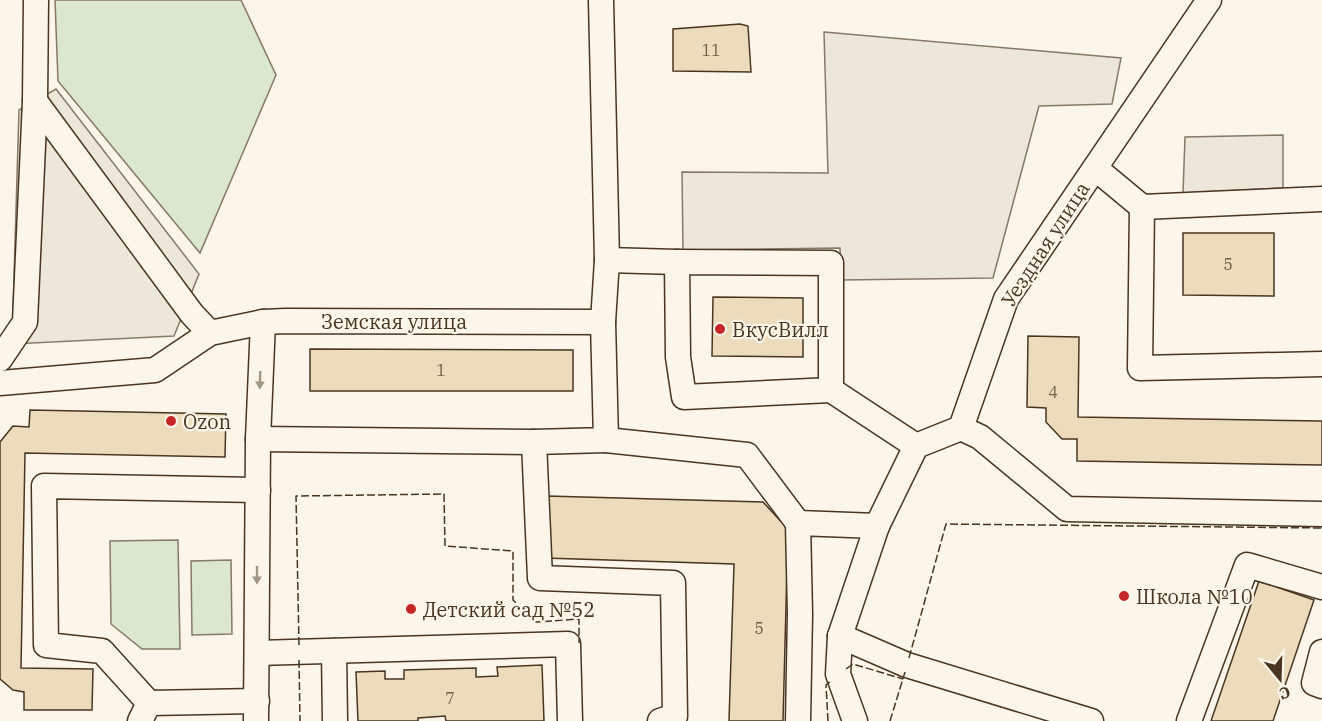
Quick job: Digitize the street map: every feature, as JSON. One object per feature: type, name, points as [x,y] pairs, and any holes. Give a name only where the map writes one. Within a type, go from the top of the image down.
[{"type":"street","points":[[0,359],[25,322],[35,101],[36,0]]},
{"type":"street","points":[[601,0],[607,260],[603,322],[606,440]]},
{"type":"street","name":"Уездная улица","points":[[961,428],[1006,299],[1209,0]]},
{"type":"street","points":[[0,383],[155,370],[210,333],[192,314],[35,101]]},
{"type":"street","points":[[1095,168],[1142,207],[1322,200]]},
{"type":"street","points":[[1142,207],[1140,368],[1322,364]]},
{"type":"street","points":[[607,260],[831,263],[831,390]]},
{"type":"street","points":[[677,262],[678,357],[684,397],[831,390],[916,446]]},
{"type":"street","name":"Земская улица","points":[[210,333],[263,322],[298,321],[603,322]]},
{"type":"street","points":[[258,490],[44,486],[46,645],[102,651],[145,712],[257,711],[257,653],[258,490],[258,439],[263,322]]},
{"type":"street","points":[[855,721],[838,674],[840,636],[877,526],[916,446],[961,428],[980,437],[1067,508],[1322,514]]},
{"type":"street","points":[[258,439],[534,442],[606,440],[747,455],[798,523],[800,614],[798,721]]},
{"type":"street","points":[[534,442],[540,578],[673,583],[675,716],[660,721]]},
{"type":"street","points":[[798,523],[877,526]]},
{"type":"street","points":[[1189,721],[1247,565],[1322,587]]},
{"type":"street","points":[[840,636],[908,664],[1091,721]]},
{"type":"street","points":[[257,653],[568,645],[570,721]]},
{"type":"street","points":[[334,651],[335,721]]},
{"type":"street","points":[[1322,652],[1314,683],[1322,686]]},
{"type":"green space","points":[[55,0],[241,0],[276,75],[200,253],[58,81]]},
{"type":"green space","points":[[178,540],[180,649],[142,649],[111,624],[110,541]]},
{"type":"green space","points":[[231,560],[232,634],[192,635],[191,561]]},
{"type":"shaded area","points":[[824,32],[1121,58],[1112,104],[1039,106],[993,278],[841,280],[840,248],[683,250],[682,172],[828,173]]},
{"type":"shaded area","points":[[56,89],[199,274],[174,336],[12,344],[19,110]]},
{"type":"shaded area","points":[[1283,135],[1283,188],[1183,193],[1185,137]]},
{"type":"building","points":[[740,24],[748,26],[751,72],[673,71],[673,29]]},
{"type":"building","points":[[1183,233],[1274,233],[1274,296],[1183,295]]},
{"type":"building","points":[[713,297],[803,298],[803,357],[712,356]]},
{"type":"building","points":[[1028,336],[1079,337],[1078,417],[1322,421],[1322,465],[1077,461],[1077,439],[1062,439],[1046,422],[1046,408],[1027,407]]},
{"type":"building","points":[[310,349],[573,350],[573,391],[310,391]]},
{"type":"building","points":[[30,410],[226,414],[225,457],[25,453],[21,668],[93,669],[92,710],[24,710],[24,692],[13,690],[0,679],[0,442],[13,426],[29,427]]},
{"type":"building","points":[[547,496],[763,502],[788,529],[783,721],[729,721],[734,564],[545,558]]},
{"type":"building","points":[[1259,581],[1314,600],[1273,721],[1211,721]]},
{"type":"building","points":[[542,665],[544,721],[446,721],[445,716],[418,718],[418,721],[358,721],[356,672],[385,671],[385,679],[404,679],[404,670],[476,668],[476,677],[498,676],[497,667]]},
{"type":"fence","points":[[299,645],[296,496],[444,494],[445,546],[513,551],[513,600],[536,622],[579,619],[579,643]]},
{"type":"fence","points":[[909,658],[946,524],[1322,528]]},
{"type":"fence","points":[[299,660],[300,721]]},
{"type":"fence","points":[[846,669],[853,664],[903,679]]},
{"type":"fence","points":[[890,721],[905,672]]},
{"type":"fence","points":[[828,721],[826,685],[832,680]]},
{"type":"place","name":"ВкусВилл","points":[[720,329]]},
{"type":"place","name":"Ozon","points":[[171,421]]},
{"type":"place","name":"Школа №10","points":[[1124,596]]},
{"type":"place","name":"Детский сад №52","points":[[411,609]]}]
